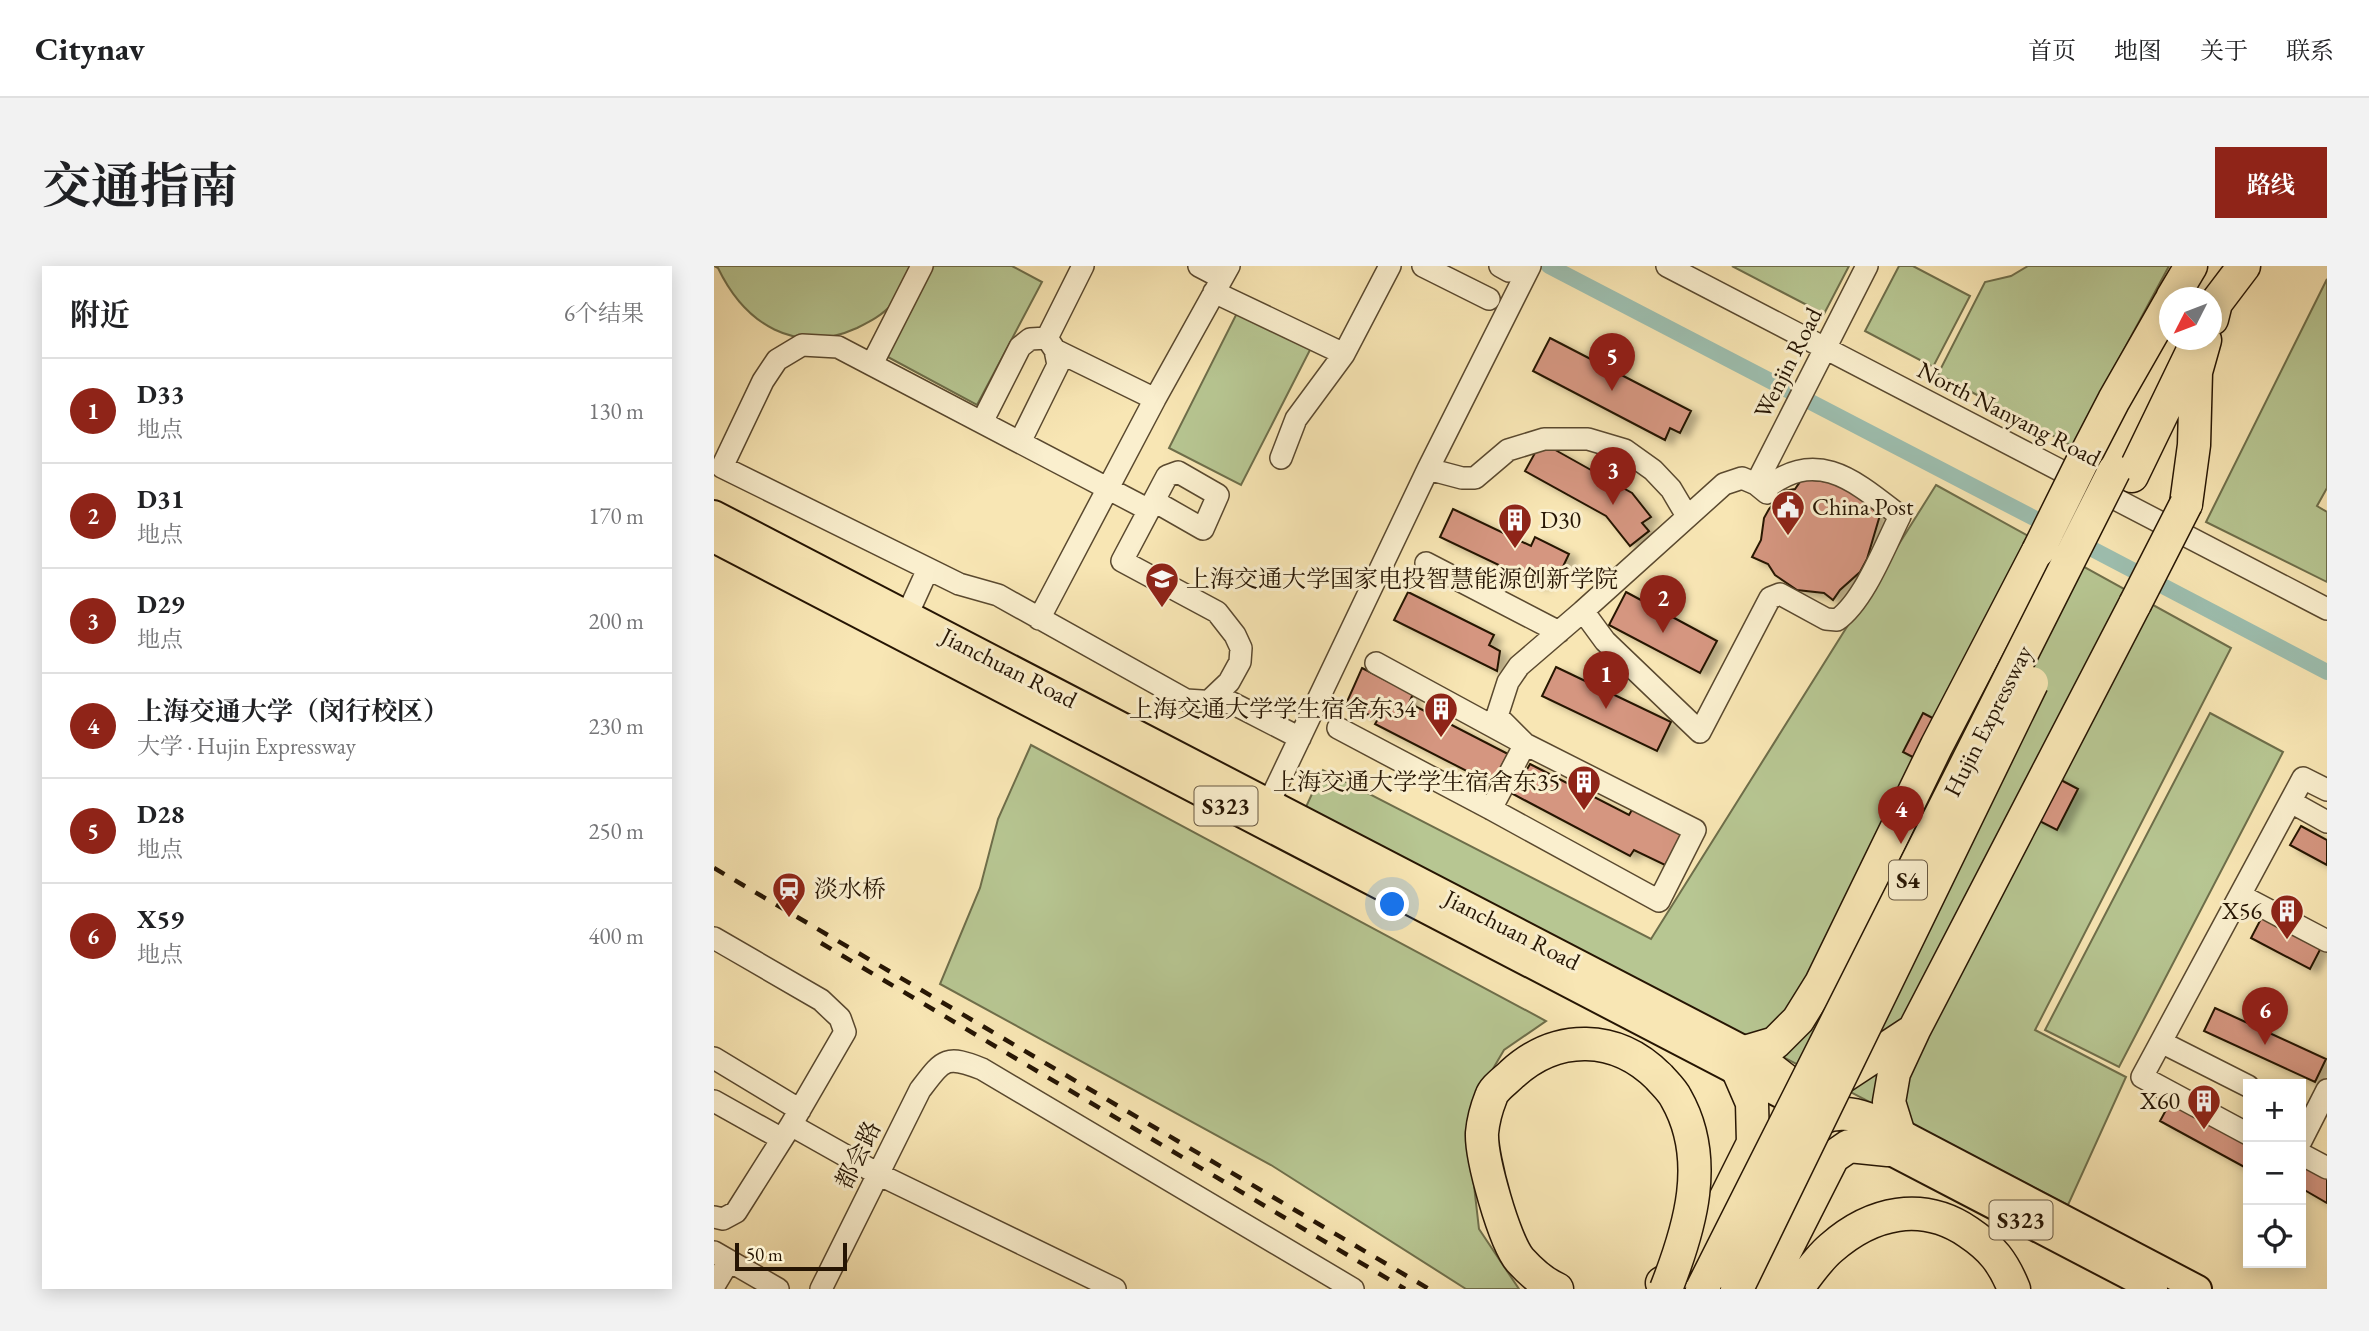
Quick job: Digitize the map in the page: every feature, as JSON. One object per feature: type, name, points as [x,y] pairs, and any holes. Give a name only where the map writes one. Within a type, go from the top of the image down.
[{"type":"highway","points":[[2179,287],[2191,266]]},
{"type":"highway","points":[[2210,287],[2211,266]]},
{"type":"highway","points":[[2222,287],[2235,266]]},
{"type":"highway","points":[[2222,293],[2245,266]]},
{"type":"highway","points":[[1743,1062],[1775,1043],[1798,1020],[1821,983],[1937,745],[2113,400],[2159,320]]},
{"type":"highway","name":"Hujin Expressway","points":[[1737,1289],[2123,473],[2172,350]]},
{"type":"highway","name":"Hujin Expressway","points":[[1702,1289],[2123,473],[2192,350]]},
{"type":"highway","points":[[1893,1141],[1889,1102],[1894,1073],[2186,504],[2194,445],[2196,372],[2202,350]]},
{"type":"highway","points":[[1754,1289],[1759,1242],[1770,1214],[1807,1144],[1822,1104],[1821,983]]},
{"type":"highway","points":[[1701,1247],[1722,1238],[1757,1211],[1798,1139],[1822,1104],[1914,1030]]},
{"type":"highway","points":[[1557,1289],[1546,1284],[1518,1258],[1503,1223],[1486,1169],[1482,1133],[1491,1094],[1525,1062],[1566,1044],[1601,1044],[1625,1052],[1649,1067],[1676,1097],[1693,1141],[1695,1187],[1684,1244],[1666,1289]]},
{"type":"highway","points":[[1743,1062],[1893,1141]]},
{"type":"highway","points":[[1652,1289],[1677,1274],[1701,1247],[1753,1143],[1752,1103],[1743,1062]]},
{"type":"highway","points":[[1766,1289],[1833,1157],[1849,1146],[1893,1141]]},
{"type":"highway","points":[[1797,1289],[1830,1248],[1860,1227],[1912,1212],[1930,1214],[1953,1222],[1984,1243],[2003,1264],[2014,1289]]},
{"type":"main road","name":"Jianchuan Road","points":[[714,514],[907,615],[1264,813]]},
{"type":"main road","name":"Jianchuan Road","points":[[714,539],[1264,813],[1743,1062]]},
{"type":"main road","name":"S323","points":[[1893,1141],[2154,1289]]},
{"type":"main road","points":[[1893,1141],[2197,1289]]},
{"type":"street","points":[[872,364],[922,266]]},
{"type":"street","points":[[1020,442],[1058,365],[1051,344],[1083,266]]},
{"type":"street","points":[[1199,266],[1343,354]]},
{"type":"street","points":[[1281,458],[1296,419],[1343,354],[1390,266]]},
{"type":"street","points":[[1423,266],[1489,299]]},
{"type":"street","name":"North Nanyang Road","points":[[1667,266],[2327,609]]},
{"type":"street","name":"Wenjin Road","points":[[1764,490],[1790,415],[1867,266]]},
{"type":"street","points":[[1264,813],[1428,469],[1515,272]]},
{"type":"street","points":[[1040,619],[1107,488],[1222,279]]},
{"type":"street","points":[[982,422],[1020,347],[1030,340],[1051,344],[1155,399]]},
{"type":"street","points":[[1208,702],[1229,682],[1240,662],[1241,648],[1217,612],[1122,561],[1152,505],[1107,488],[838,347],[802,345],[776,360],[763,381],[722,467],[959,584],[998,595],[1186,701],[1208,702],[1232,703],[1300,738]]},
{"type":"street","points":[[1428,469],[1462,478],[1475,478],[1508,450],[1544,439],[1588,439],[1625,450],[1653,470],[1671,489],[1687,516]]},
{"type":"street","points":[[1525,744],[1497,716],[1508,682],[1519,666],[1724,484],[1742,478],[1764,490],[1780,477],[1802,469],[1823,468],[1866,489],[1900,516],[1859,596],[1846,614],[1837,620],[1826,619],[1780,594],[1770,598],[1700,732],[1605,641],[1583,611]]},
{"type":"street","points":[[1426,563],[1559,632]]},
{"type":"street","points":[[907,615],[928,569]]},
{"type":"street","points":[[1338,728],[1659,901],[1695,830],[1525,744],[1376,663]]},
{"type":"street","points":[[1491,809],[1525,744]]},
{"type":"street","points":[[2243,1131],[2142,1077],[2304,778],[2327,790]]},
{"type":"street","points":[[2291,802],[2327,822]]},
{"type":"street","points":[[2240,895],[2327,941]]},
{"type":"street","points":[[714,938],[821,1000],[840,1018],[845,1032],[736,1212],[723,1219],[714,1217]]},
{"type":"street","points":[[2161,1042],[2243,1083]]},
{"type":"street","points":[[714,1058],[791,1125],[878,1174],[1115,1289]]},
{"type":"street","name":"都会路","points":[[821,1289],[920,1090],[940,1065],[958,1059],[994,1076],[1353,1289]]},
{"type":"street","points":[[714,1101],[791,1125]]},
{"type":"street","points":[[2306,1130],[2318,1105]]},
{"type":"street","points":[[2306,1157],[2327,1168]]},
{"type":"street","points":[[714,1286],[721,1256],[778,1289]]},
{"type":"green space","points":[[714,266],[912,266],[895,300],[880,315],[857,328],[834,336],[813,338],[774,330],[757,319],[742,305]]},
{"type":"green space","points":[[933,266],[1012,266],[1042,282],[977,405],[886,356]]},
{"type":"green space","points":[[1732,266],[1849,266],[1824,314]]},
{"type":"green space","points":[[1899,266],[1913,266],[1970,296],[1933,367],[1865,331]]},
{"type":"green space","points":[[2028,266],[2169,266],[2072,446],[1938,374],[1985,282],[2011,276]]},
{"type":"green space","points":[[2327,279],[2327,488],[2317,506],[2327,512],[2327,582],[2206,522]]},
{"type":"green space","points":[[1238,311],[1311,348],[1241,485],[1169,448]]},
{"type":"green space","points":[[1936,485],[2231,648],[2035,1030],[2126,1077],[2068,1205],[1305,809],[1323,770],[1651,939]]},
{"type":"green space","points":[[2210,713],[2283,752],[2119,1067],[2045,1030]]},
{"type":"green space","points":[[1031,745],[1546,1021],[1504,1050],[1474,1101],[1469,1142],[1479,1229],[1519,1289],[1466,1289],[1271,1165],[940,984],[980,888],[998,819]]},
{"type":"building","points":[[1550,338],[1691,411],[1680,433],[1670,428],[1665,440],[1533,371]]},
{"type":"building","points":[[1541,442],[1632,493],[1651,517],[1642,523],[1649,531],[1630,546],[1606,516],[1525,471]]},
{"type":"building","points":[[1802,479],[1832,482],[1855,493],[1880,515],[1867,559],[1860,572],[1833,600],[1824,593],[1797,590],[1775,575],[1768,564],[1752,557],[1761,540],[1764,518],[1769,509],[1784,491],[1795,489]]},
{"type":"building","name":"D30","points":[[1453,509],[1531,546],[1535,537],[1569,554],[1558,577],[1547,572],[1541,585],[1440,537]]},
{"type":"building","points":[[1408,592],[1494,635],[1489,645],[1500,651],[1497,671],[1394,620]]},
{"type":"building","points":[[1626,592],[1717,641],[1700,673],[1609,625]]},
{"type":"building","points":[[1556,667],[1671,722],[1657,751],[1542,696]]},
{"type":"building","name":"上海交通大学学生宿舍东34","points":[[1362,668],[1413,694],[1409,703],[1508,754],[1492,784],[1375,724],[1378,719],[1346,704]]},
{"type":"building","points":[[1923,713],[1959,732],[1940,771],[1903,752]]},
{"type":"building","name":"上海交通大学学生宿舍东35","points":[[1530,764],[1629,815],[1633,808],[1683,834],[1665,865],[1634,850],[1630,856],[1513,794]]},
{"type":"building","points":[[2042,770],[2078,789],[2057,830],[2020,811]]},
{"type":"building","points":[[2301,826],[2327,840],[2327,865],[2290,845]]},
{"type":"building","name":"X56","points":[[2264,913],[2323,944],[2310,969],[2251,938]]},
{"type":"building","points":[[2215,1008],[2326,1059],[2315,1082],[2204,1031]]},
{"type":"building","name":"X60","points":[[2172,1099],[2243,1137],[2243,1166],[2160,1121]]},
{"type":"building","points":[[2306,1159],[2327,1171],[2327,1203],[2306,1191]]},
{"type":"waterway","points":[[1549,266],[2055,529]]},
{"type":"waterway","points":[[2075,540],[2327,672]]},
{"type":"railway","points":[[714,868],[1429,1289]]},
{"type":"railway","points":[[821,943],[1405,1289]]},
{"type":"place","name":"D28","points":[[1612,391]]},
{"type":"place","name":"D29","points":[[1613,505]]},
{"type":"place","name":"China Post","points":[[1788,537]]},
{"type":"place","name":"D30","points":[[1515,550]]},
{"type":"place","name":"上海交通大学国家电投智慧能源创新学院","points":[[1162,609]]},
{"type":"place","name":"D31","points":[[1663,633]]},
{"type":"place","name":"D33","points":[[1606,709]]},
{"type":"place","name":"上海交通大学学生宿舍东34","points":[[1441,739]]},
{"type":"place","name":"上海交通大学学生宿舍东35","points":[[1584,812]]},
{"type":"place","name":"上海交通大学（闵行校区）","points":[[1901,844]]},
{"type":"place","name":"淡水桥","points":[[789,919]]},
{"type":"place","name":"X56","points":[[2287,941]]},
{"type":"place","name":"X59","points":[[2265,1045]]},
{"type":"place","name":"X60","points":[[2204,1131]]}]
